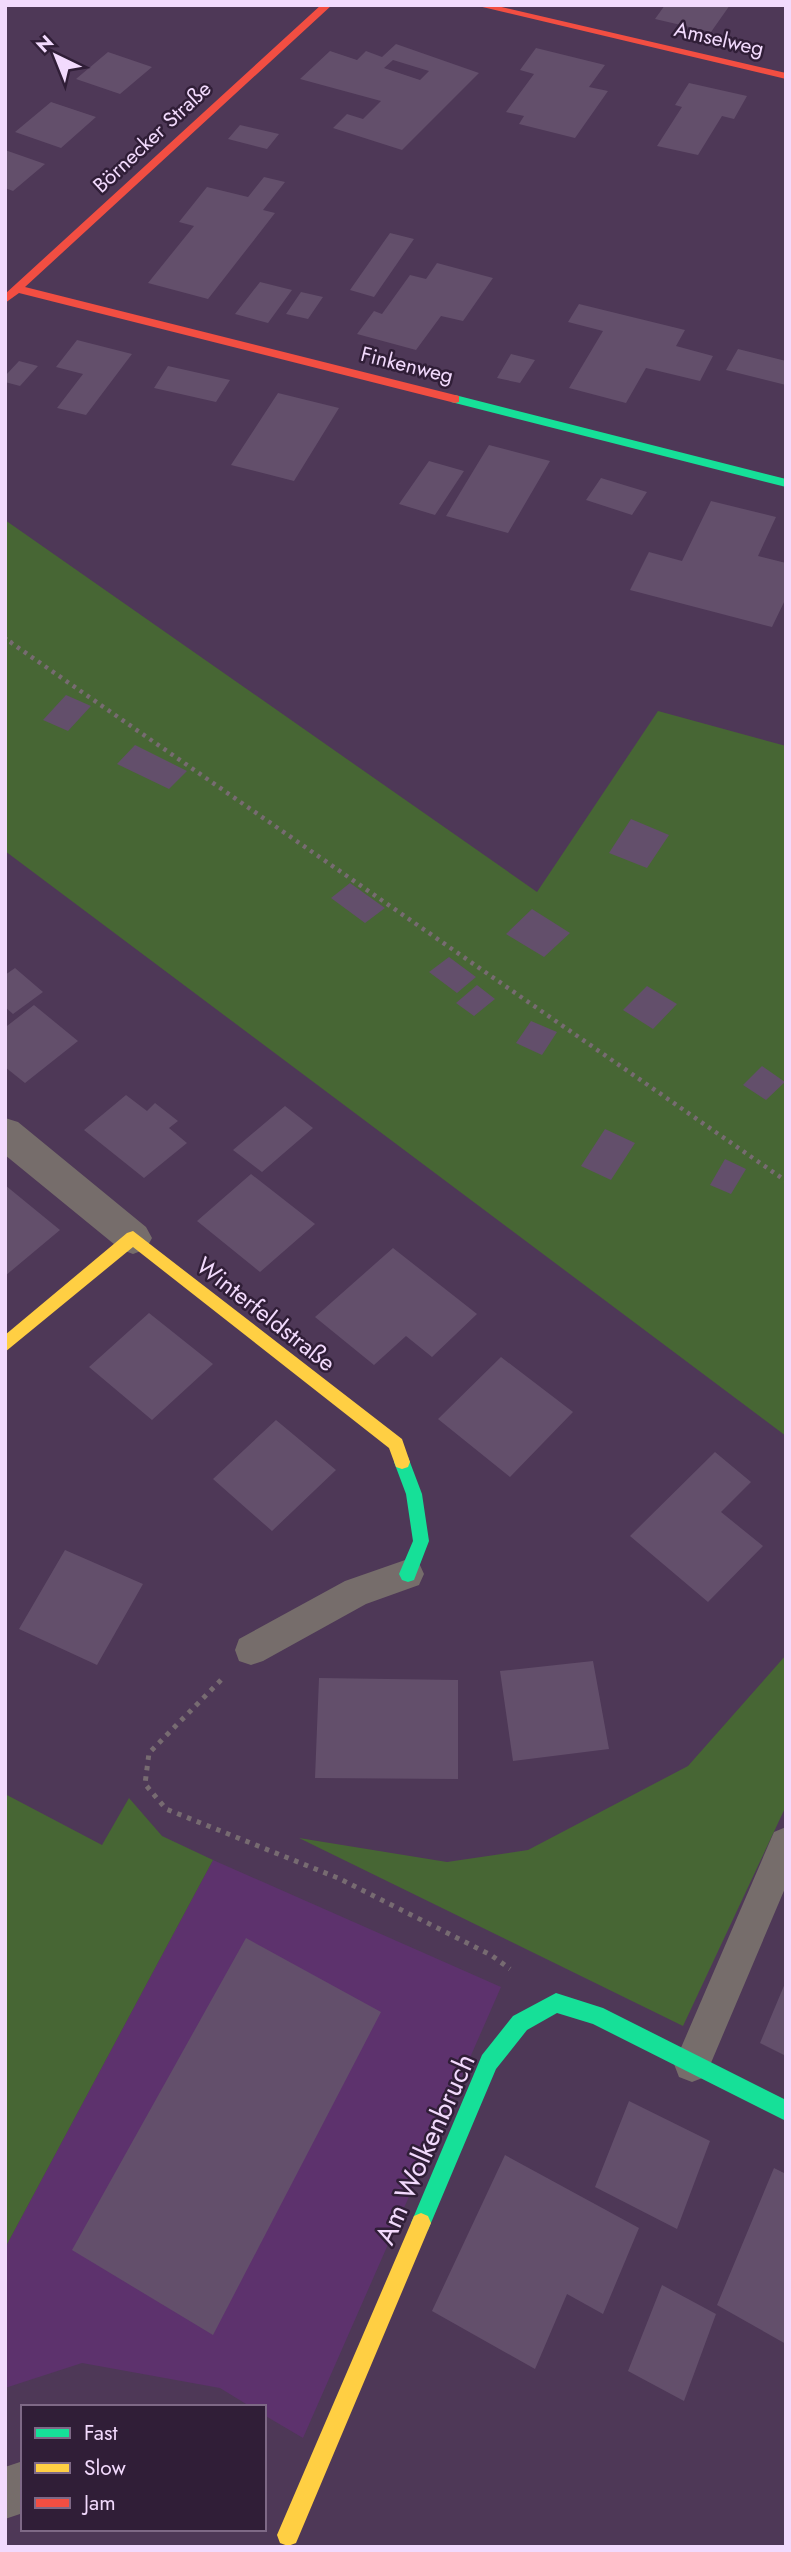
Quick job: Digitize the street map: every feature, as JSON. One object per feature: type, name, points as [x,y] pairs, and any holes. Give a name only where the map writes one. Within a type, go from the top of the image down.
[{"type":"street","name":"Börnecker Straße","points":[[5,300],[327,5]]},
{"type":"street","name":"Amselweg","points":[[479,5],[786,76]]},
{"type":"street","name":"Finkenweg","points":[[18,289],[786,483]]},
{"type":"street","points":[[5,1133],[133,1238],[5,1345]]},
{"type":"street","name":"Winterfeldstraße","points":[[133,1238],[396,1444],[414,1494],[421,1541],[408,1574]]},
{"type":"street","points":[[556,2003],[596,2015],[786,2111]]},
{"type":"street","name":"Am Wolkenbruch","points":[[287,2535],[489,2062],[520,2023],[556,2003]]},
{"type":"lane","points":[[251,1650],[356,1592],[408,1574]]},
{"type":"lane","points":[[692,2064],[786,1844]]},
{"type":"path","points":[[5,638],[786,1181]]},
{"type":"path","points":[[251,1650],[149,1753],[145,1784],[166,1809],[338,1878],[491,1955],[556,2003]]},
{"type":"shaded area","points":[[213,1860],[501,1987],[303,2438],[266,2416],[266,2405],[248,2405],[220,2388],[82,2363],[5,2388],[5,2248]]},
{"type":"green space","points":[[5,520],[537,892],[658,711],[786,746],[786,1436],[5,851]]},
{"type":"green space","points":[[786,1655],[786,1806],[683,2026],[299,1838],[447,1862],[528,1850],[688,1766]]},
{"type":"green space","points":[[5,1794],[102,1845],[129,1798],[162,1836],[213,1860],[5,2248]]},
{"type":"building","points":[[665,5],[730,5],[711,32],[655,19]]},
{"type":"building","points":[[396,44],[479,73],[402,150],[333,128],[347,114],[363,119],[381,101],[300,79],[330,51],[357,60],[366,51],[382,57]],"holes":[[[393,60],[429,71],[420,80],[384,68]]]},
{"type":"building","points":[[536,48],[605,65],[589,87],[608,91],[575,138],[519,124],[524,116],[506,112],[534,74],[520,70]]},
{"type":"building","points":[[108,52],[152,67],[120,94],[76,79]]},
{"type":"building","points":[[689,83],[747,96],[734,119],[722,116],[698,155],[657,146],[682,107],[675,105]]},
{"type":"building","points":[[51,102],[96,117],[61,148],[15,132]]},
{"type":"building","points":[[240,125],[279,134],[267,149],[228,139]]},
{"type":"building","points":[[5,150],[45,164],[13,191],[5,188]]},
{"type":"building","points":[[264,177],[285,182],[263,210],[275,213],[208,299],[148,283],[194,226],[179,222],[207,187],[248,197]]},
{"type":"building","points":[[390,233],[414,239],[374,297],[350,290]]},
{"type":"building","points":[[437,263],[493,278],[463,321],[441,316],[416,350],[357,334],[374,311],[382,314],[410,275],[426,279]]},
{"type":"building","points":[[260,282],[292,290],[268,323],[235,314]]},
{"type":"building","points":[[301,292],[323,297],[308,319],[286,314]]},
{"type":"building","points":[[579,304],[685,330],[676,346],[713,356],[700,381],[646,368],[626,403],[569,388],[603,331],[568,322]]},
{"type":"building","points":[[77,340],[132,354],[86,415],[57,408],[83,374],[56,367]]},
{"type":"building","points":[[738,349],[786,361],[786,385],[726,370]]},
{"type":"building","points":[[511,354],[535,360],[520,383],[497,378]]},
{"type":"building","points":[[19,361],[38,366],[20,386],[5,382],[5,376]]},
{"type":"building","points":[[168,366],[230,380],[216,402],[154,388]]},
{"type":"building","points":[[278,393],[339,408],[294,481],[231,465]]},
{"type":"building","points":[[489,445],[550,461],[508,533],[446,516]]},
{"type":"building","points":[[429,461],[464,471],[435,515],[399,504]]},
{"type":"building","points":[[601,478],[647,492],[632,515],[586,500]]},
{"type":"building","points":[[711,501],[776,517],[758,556],[786,563],[786,598],[772,627],[630,590],[649,552],[682,561]]},
{"type":"building","points":[[66,695],[91,706],[68,731],[43,720]]},
{"type":"building","points":[[135,745],[187,771],[169,789],[117,764]]},
{"type":"building","points":[[631,819],[669,835],[647,868],[609,853]]},
{"type":"building","points":[[350,883],[385,908],[365,923],[331,898]]},
{"type":"building","points":[[532,909],[570,933],[544,957],[506,934]]},
{"type":"building","points":[[449,957],[476,977],[457,993],[429,972]]},
{"type":"building","points":[[15,968],[43,992],[13,1014],[5,1007],[5,975]]},
{"type":"building","points":[[477,985],[495,999],[474,1016],[456,1003]]},
{"type":"building","points":[[647,986],[677,1004],[653,1029],[623,1010]]},
{"type":"building","points":[[34,1005],[78,1041],[25,1083],[5,1067],[5,1024],[7,1026]]},
{"type":"building","points":[[531,1021],[557,1032],[542,1055],[516,1043]]},
{"type":"building","points":[[762,1066],[785,1082],[766,1100],[743,1085]]},
{"type":"building","points":[[126,1095],[147,1111],[155,1103],[178,1121],[169,1128],[187,1143],[144,1178],[84,1130]]},
{"type":"building","points":[[285,1106],[313,1128],[262,1172],[233,1150]]},
{"type":"building","points":[[605,1129],[635,1143],[611,1180],[581,1166]]},
{"type":"building","points":[[725,1159],[746,1169],[731,1194],[710,1185]]},
{"type":"building","points":[[251,1174],[315,1224],[260,1272],[197,1221]]},
{"type":"building","points":[[5,1185],[60,1230],[5,1276]]},
{"type":"building","points":[[393,1248],[477,1314],[432,1357],[406,1336],[374,1365],[315,1317]]},
{"type":"building","points":[[149,1313],[213,1364],[152,1420],[89,1367]]},
{"type":"building","points":[[501,1357],[573,1412],[510,1477],[438,1419]]},
{"type":"building","points":[[276,1420],[336,1470],[272,1531],[213,1479]]},
{"type":"building","points":[[715,1452],[751,1482],[721,1512],[763,1546],[708,1602],[630,1536]]},
{"type":"building","points":[[65,1550],[143,1584],[97,1665],[19,1629]]},
{"type":"building","points":[[593,1661],[609,1749],[513,1761],[500,1671]]},
{"type":"building","points":[[319,1678],[458,1680],[458,1779],[315,1778]]},
{"type":"building","points":[[246,1938],[381,2012],[213,2335],[72,2250]]},
{"type":"building","points":[[786,1981],[786,2056],[760,2043]]},
{"type":"building","points":[[629,2101],[710,2141],[677,2229],[595,2187]]},
{"type":"building","points":[[505,2155],[639,2228],[603,2314],[567,2294],[535,2369],[432,2311]]},
{"type":"building","points":[[774,2168],[786,2174],[786,2344],[717,2305]]},
{"type":"building","points":[[662,2285],[716,2314],[684,2401],[628,2371]]},
{"type":"traffic: fast","points":[[455,399],[786,483]]},
{"type":"traffic: fast","points":[[402,1462],[414,1494],[421,1541],[408,1574]]},
{"type":"traffic: fast","points":[[421,2223],[489,2062],[520,2023],[556,2003],[596,2015],[786,2111]]},
{"type":"traffic: slow","points":[[5,1345],[133,1238],[396,1444],[402,1462]]},
{"type":"traffic: slow","points":[[288,2535],[421,2223]]},
{"type":"traffic: jam","points":[[5,300],[327,5]]},
{"type":"traffic: jam","points":[[479,5],[786,76]]},
{"type":"traffic: jam","points":[[18,289],[455,399]]}]
